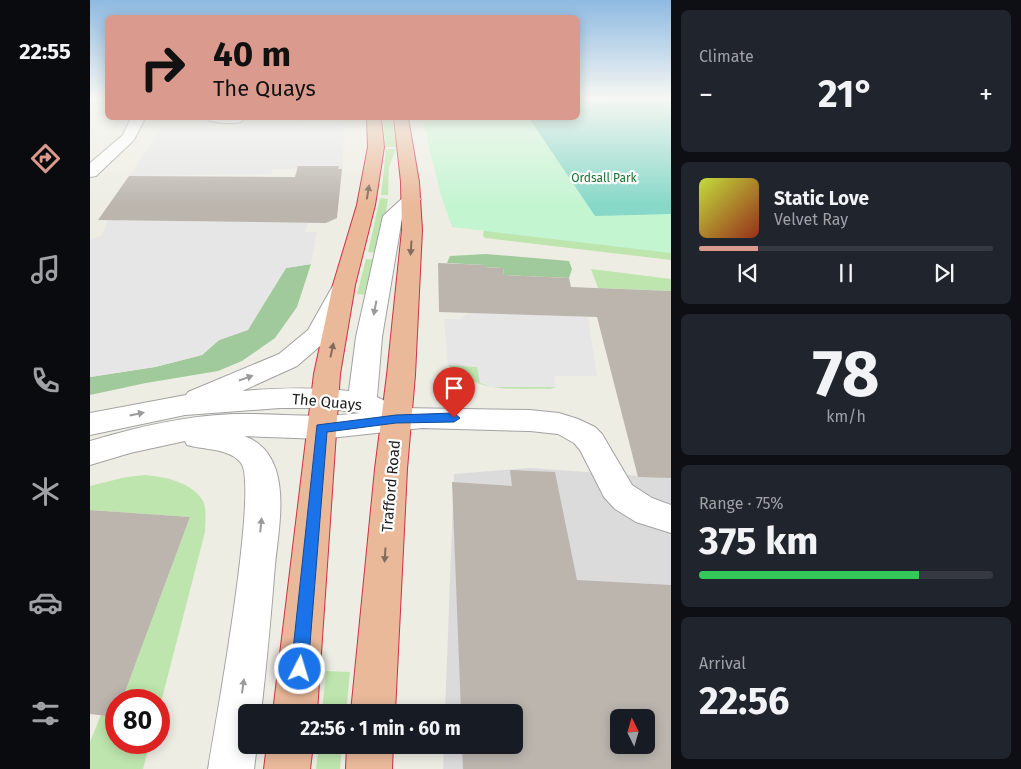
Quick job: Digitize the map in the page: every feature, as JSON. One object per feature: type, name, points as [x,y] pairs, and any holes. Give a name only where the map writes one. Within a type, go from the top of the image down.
[{"type":"highway","points":[[295,704],[327,374],[344,285],[366,205],[376,147],[375,134]]},
{"type":"highway","name":"Trafford Road","points":[[374,704],[412,230],[412,199],[404,134]]},
{"type":"highway","points":[[287,769],[289,754]]},
{"type":"highway","points":[[368,769],[369,754]]},
{"type":"street","points":[[90,172],[130,134]]},
{"type":"street","points":[[321,428],[362,402],[370,336],[393,216],[412,199]]},
{"type":"street","points":[[175,419],[288,360],[318,334],[344,285]]},
{"type":"street","name":"The Quays","points":[[90,424],[175,419],[280,398],[324,398],[362,402],[396,419]]},
{"type":"street","points":[[396,419],[459,418],[537,421],[557,424],[576,430],[590,441],[601,455],[617,489],[635,505],[657,516],[671,519]]},
{"type":"street","points":[[175,419],[252,454],[260,469],[263,504],[261,527],[245,673],[231,769]]},
{"type":"street","name":"The Quays","points":[[97,449],[175,419],[201,427],[254,425],[321,428],[396,419]]},
{"type":"shaded area","points":[[157,134],[344,134],[342,169],[338,169],[338,166],[321,166],[320,169],[273,169],[271,174],[129,176]]},
{"type":"shaded area","points":[[108,220],[308,223],[305,232],[317,232],[311,264],[286,268],[248,330],[219,340],[202,355],[155,367],[90,377],[90,239],[102,235]]},
{"type":"shaded area","points":[[470,312],[588,317],[597,376],[554,376],[556,387],[491,387],[480,383],[477,367],[448,365],[444,319],[460,319]]},
{"type":"shaded area","points":[[530,468],[671,478],[671,769],[443,769],[444,754],[523,754],[523,704],[445,704],[454,474]]},
{"type":"green space","points":[[384,134],[394,134],[396,147],[385,147]]},
{"type":"green space","name":"Ordsall Park","points":[[426,134],[671,134],[671,253],[452,227],[441,195]]},
{"type":"green space","points":[[540,134],[671,134],[671,214],[595,216]]},
{"type":"green space","points":[[386,149],[396,149],[389,167],[388,195],[381,195]]},
{"type":"green space","points":[[380,198],[388,199],[379,253],[368,252]]},
{"type":"green space","points":[[484,228],[671,240],[671,260],[485,238],[483,236]]},
{"type":"green space","points":[[486,254],[569,261],[572,269],[569,278],[504,275],[503,268],[447,263],[450,256]]},
{"type":"green space","points":[[366,259],[377,260],[369,295],[357,294]]},
{"type":"green space","points":[[311,264],[297,307],[275,338],[242,361],[218,371],[90,395],[90,377],[155,367],[202,355],[219,340],[247,330],[286,268]]},
{"type":"green space","points":[[591,269],[671,279],[671,291],[598,288]]},
{"type":"green space","points":[[448,365],[477,367],[491,386],[472,381]]},
{"type":"green space","points":[[494,387],[556,387],[550,389],[508,389]]},
{"type":"green space","points":[[146,475],[178,482],[192,489],[204,504],[205,532],[164,689],[126,689],[190,517],[90,510],[90,486],[126,477]]},
{"type":"green space","points":[[326,671],[350,672],[347,704],[323,704]]},
{"type":"green space","points":[[101,715],[105,715],[105,754],[147,754],[143,769],[90,769],[90,742]]},
{"type":"green space","points":[[318,754],[341,754],[340,769],[316,769]]},
{"type":"building","points":[[298,166],[339,166],[338,169],[342,169],[337,218],[326,223],[98,220],[129,176],[295,177]]},
{"type":"building","points":[[438,263],[484,265],[484,267],[503,268],[504,275],[569,278],[571,287],[671,291],[671,478],[638,477],[597,317],[439,312]]},
{"type":"building","points":[[510,470],[555,472],[577,580],[671,585],[671,769],[463,769],[462,754],[523,754],[523,704],[461,704],[452,482],[512,486]]},
{"type":"building","points":[[90,510],[190,517],[126,689],[105,689],[105,716],[90,714]]},
{"type":"route","points":[[300,669],[321,428],[396,419],[454,418]]}]
